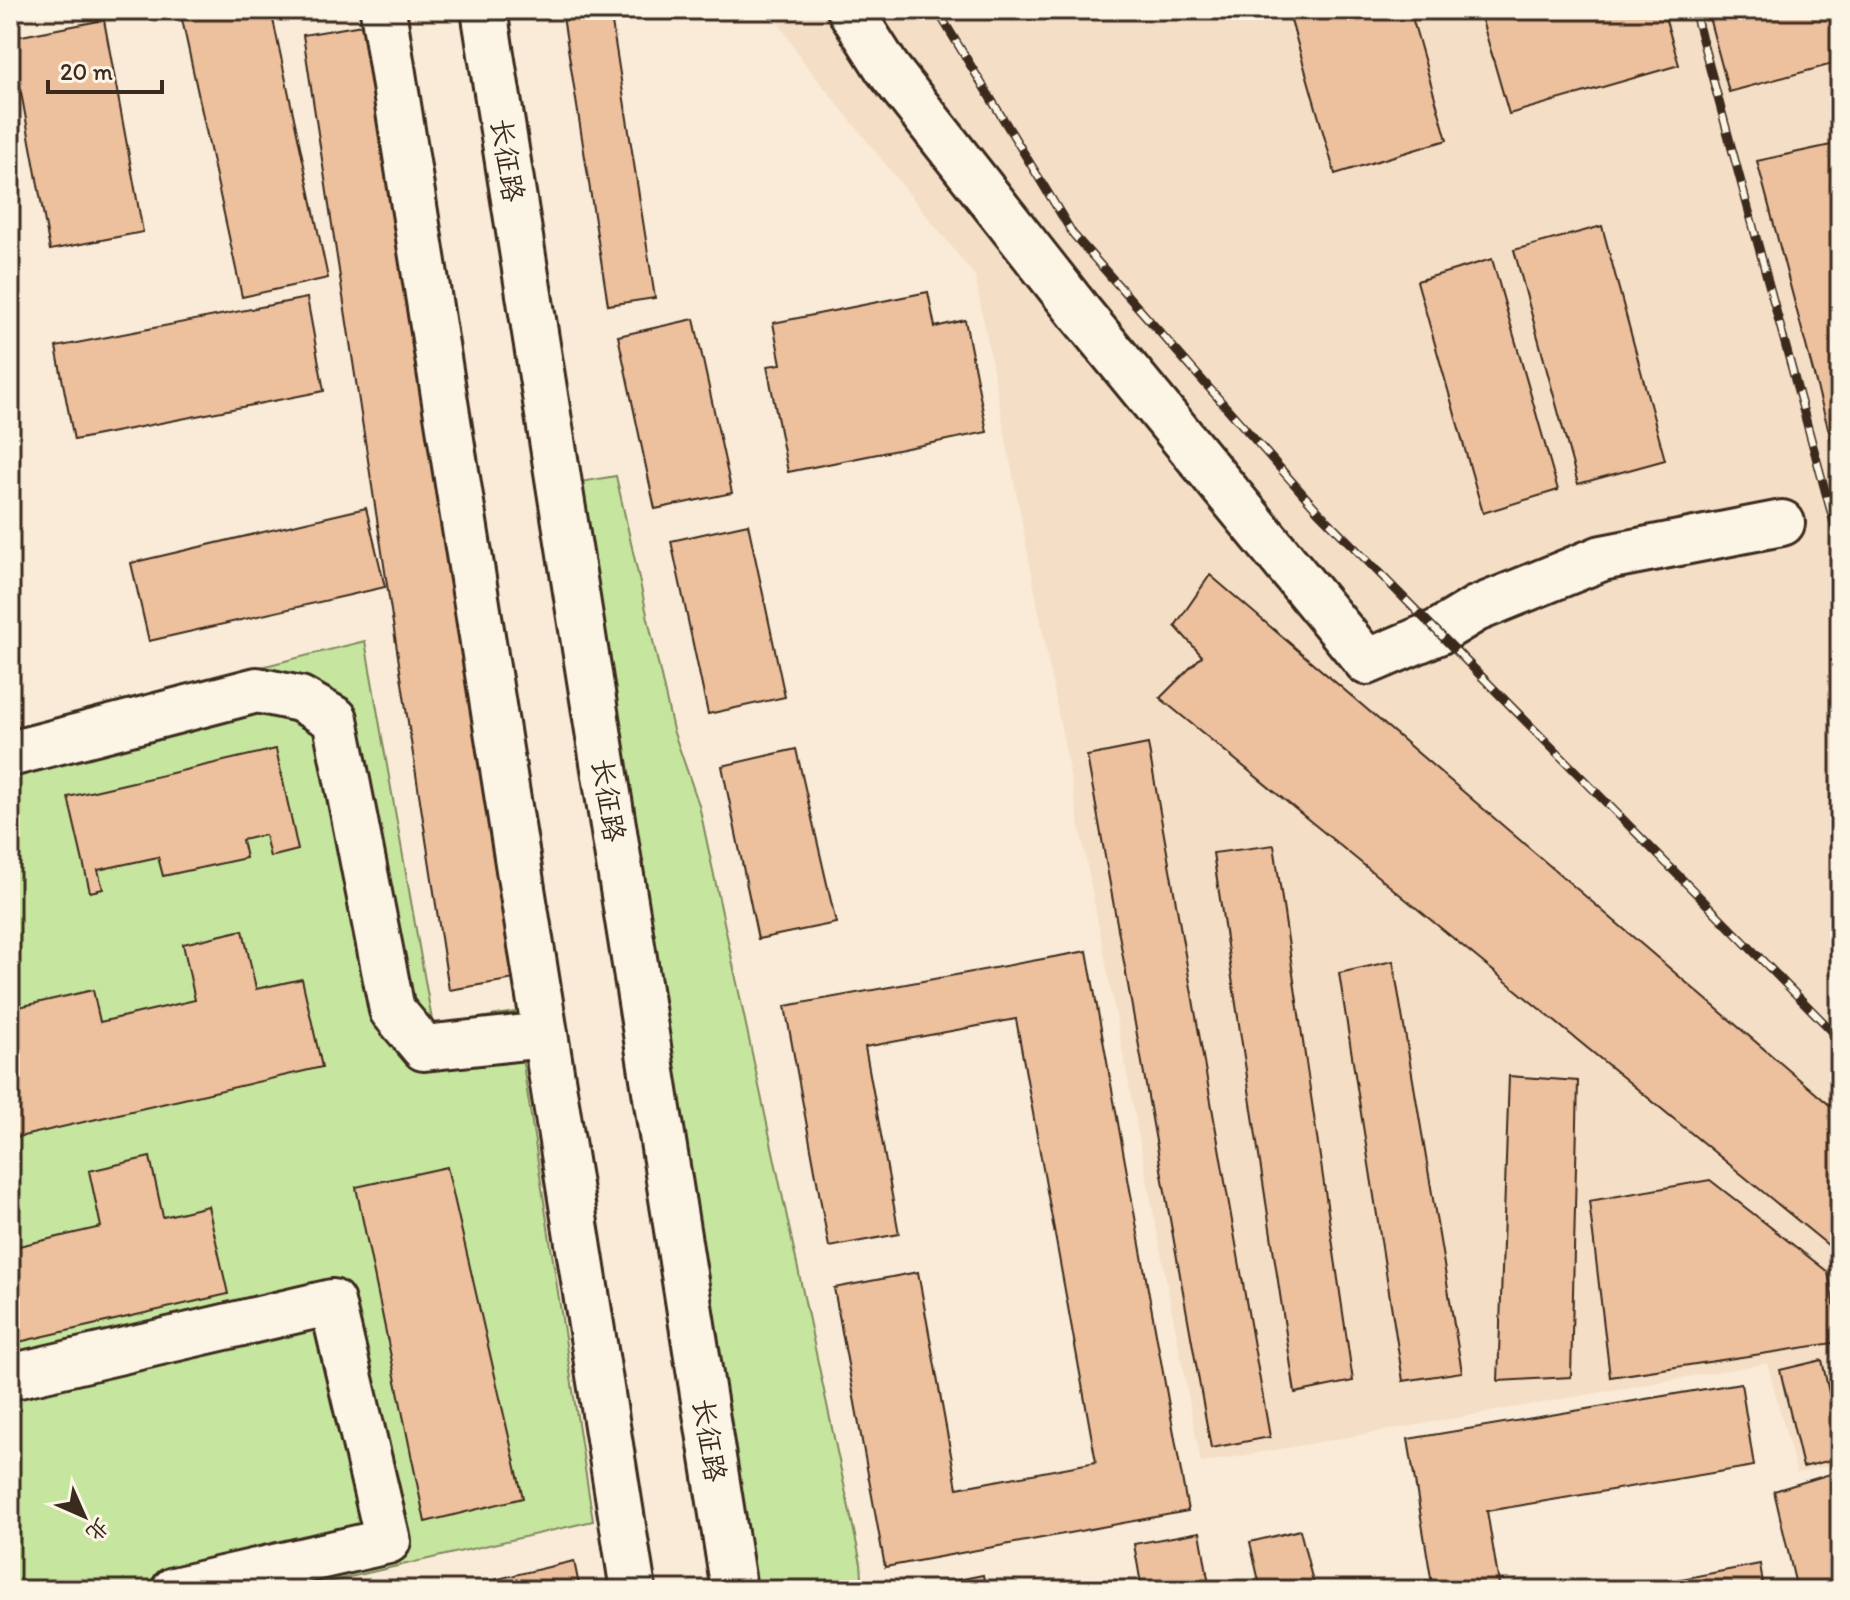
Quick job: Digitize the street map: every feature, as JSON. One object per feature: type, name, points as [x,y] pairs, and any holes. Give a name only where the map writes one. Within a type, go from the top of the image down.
[{"type":"main road","points":[[383,10],[633,1590]]},
{"type":"main road","name":"长征路","points":[[484,10],[734,1590]]},
{"type":"main road","points":[[850,10],[887,68],[1080,313],[1367,662],[1438,632],[1476,609],[1602,558],[1782,523]]},
{"type":"main road","points":[[10,754],[257,690],[300,699],[335,719],[392,1010],[424,1048],[545,1035]]},
{"type":"main road","points":[[10,1377],[332,1302],[388,1541],[174,1590]]},
{"type":"shaded area","points":[[770,10],[1840,10],[1840,1463],[1797,1473],[1767,1363],[1201,1463],[975,276],[803,61]]},
{"type":"green space","points":[[616,476],[673,730],[699,805],[861,1564],[863,1590],[757,1590],[580,482]]},
{"type":"green space","points":[[365,641],[433,1026],[515,1012],[593,1521],[294,1590],[10,1590],[10,730]]},
{"type":"building","points":[[180,10],[271,10],[328,278],[242,297]]},
{"type":"building","points":[[562,10],[610,10],[655,298],[608,305]]},
{"type":"building","points":[[1288,10],[1410,10],[1447,140],[1335,174]]},
{"type":"building","points":[[1479,10],[1663,10],[1679,65],[1509,114]]},
{"type":"building","points":[[1707,10],[1840,10],[1840,62],[1729,92]]},
{"type":"building","points":[[104,20],[143,232],[50,250],[11,38]]},
{"type":"building","points":[[368,24],[515,979],[449,990],[303,35]]},
{"type":"building","points":[[1840,143],[1840,473],[1757,161]]},
{"type":"building","points":[[1602,226],[1665,460],[1578,484],[1514,250]]},
{"type":"building","points":[[1492,259],[1558,490],[1483,513],[1417,281]]},
{"type":"building","points":[[928,292],[935,327],[965,320],[987,432],[788,472],[767,366],[781,364],[773,323]]},
{"type":"building","points":[[307,298],[324,391],[74,440],[56,347]]},
{"type":"building","points":[[694,319],[732,493],[655,509],[618,336]]},
{"type":"building","points":[[366,508],[385,587],[149,641],[131,563]]},
{"type":"building","points":[[748,524],[785,697],[708,714],[671,541]]},
{"type":"building","points":[[1210,575],[1840,1114],[1840,1255],[1160,698],[1202,656],[1175,626]]},
{"type":"building","points":[[1148,744],[1270,1437],[1211,1448],[1087,756]]},
{"type":"building","points":[[276,749],[298,850],[270,857],[265,835],[242,840],[246,858],[163,876],[158,857],[98,870],[103,889],[90,892],[68,797]]},
{"type":"building","points":[[796,749],[836,923],[758,939],[722,766]]},
{"type":"building","points":[[1274,845],[1353,1381],[1295,1393],[1213,853]]},
{"type":"building","points":[[243,930],[256,989],[302,979],[322,1067],[10,1139],[10,1009],[93,990],[100,1022],[195,1000],[183,944]]},
{"type":"building","points":[[1087,951],[1188,1511],[885,1567],[834,1288],[918,1272],[957,1488],[1096,1462],[1016,1019],[865,1047],[899,1234],[829,1247],[785,1006]]},
{"type":"building","points":[[1393,961],[1462,1372],[1403,1381],[1339,973]]},
{"type":"building","points":[[1509,1076],[1578,1081],[1571,1377],[1498,1381]]},
{"type":"building","points":[[150,1157],[163,1217],[208,1206],[228,1294],[10,1344],[10,1248],[101,1227],[89,1171]]},
{"type":"building","points":[[447,1167],[523,1498],[425,1522],[356,1187]]},
{"type":"building","points":[[1710,1180],[1828,1272],[1840,1342],[1610,1377],[1589,1201]]},
{"type":"building","points":[[1822,1360],[1831,1402],[1840,1400],[1840,1458],[1803,1467],[1780,1370]]},
{"type":"building","points":[[1741,1383],[1754,1466],[1487,1511],[1500,1590],[1433,1590],[1408,1439]]},
{"type":"building","points":[[1840,1471],[1840,1590],[1797,1590],[1774,1491]]},
{"type":"building","points":[[1300,1530],[1315,1590],[1261,1590],[1250,1542]]},
{"type":"building","points":[[1200,1532],[1210,1590],[1142,1590],[1134,1544]]},
{"type":"building","points":[[574,1561],[580,1590],[486,1590],[485,1582]]},
{"type":"building","points":[[1760,1564],[1764,1590],[1678,1590],[1676,1580]]},
{"type":"building","points":[[983,1575],[986,1590],[908,1590]]},
{"type":"railway","points":[[937,10],[1073,234],[1318,511],[1840,1039]]},
{"type":"railway","points":[[1694,10],[1840,545]]}]
